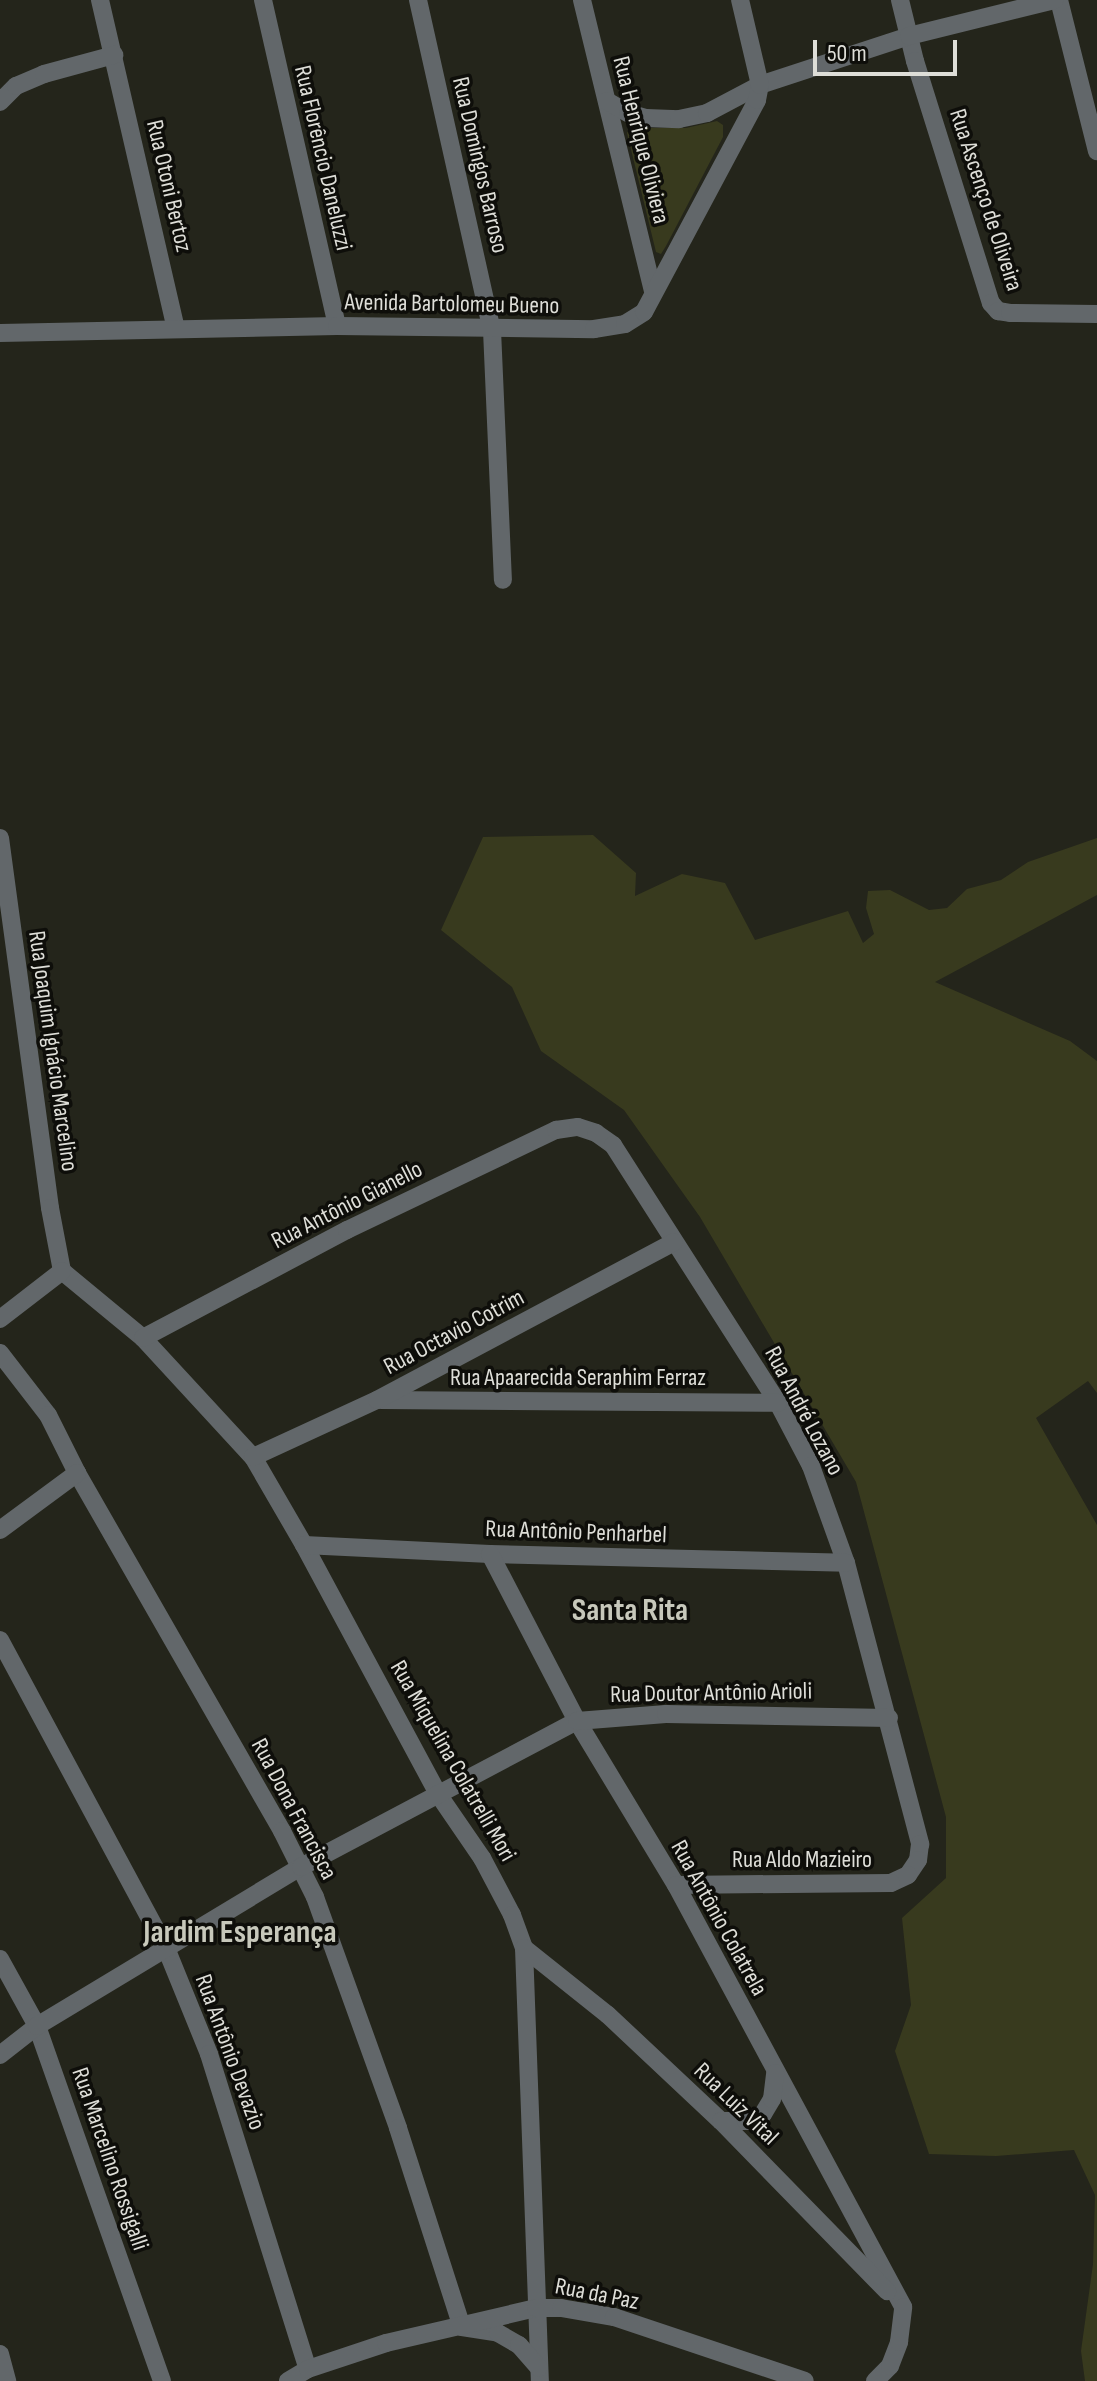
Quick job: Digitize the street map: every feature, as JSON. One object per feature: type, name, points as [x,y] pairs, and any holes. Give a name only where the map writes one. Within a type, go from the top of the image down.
[{"type":"street","name":"Rua Otoni Bertoz","points":[[100,0],[176,328]]},
{"type":"street","name":"Rua Florêncio Daneluzzi","points":[[263,0],[337,326]]},
{"type":"street","name":"Rua Domingos Barroso","points":[[418,0],[492,330],[503,580]]},
{"type":"street","name":"Rua Henrique Oliviera","points":[[582,0],[653,292]]},
{"type":"street","points":[[740,0],[760,85]]},
{"type":"street","name":"Rua Ascenço de Oliveira","points":[[900,0],[991,303],[998,311],[1010,313],[1097,314]]},
{"type":"street","points":[[607,101],[628,113],[679,119],[731,103],[760,85],[909,36],[1057,0],[1097,151]]},
{"type":"street","points":[[0,102],[16,86],[44,74],[114,55]]},
{"type":"street","name":"Avenida Bartolomeu Bueno","points":[[0,333],[337,326],[594,329],[625,324],[644,312],[720,173],[760,85]]},
{"type":"street","name":"Rua Joaquim Ignácio Marcelino","points":[[0,838],[4,898],[62,1271]]},
{"type":"street","name":"Rua André Lozano","points":[[578,1127],[613,1145],[778,1403],[811,1466],[846,1563],[889,1718],[920,1844],[918,1860]]},
{"type":"street","name":"Rua Antônio Gianello","points":[[143,1338],[360,1223],[556,1130],[578,1127]]},
{"type":"street","name":"Rua Octavio Cotrim","points":[[253,1457],[377,1400],[674,1242]]},
{"type":"street","points":[[0,1319],[62,1271]]},
{"type":"street","name":"Rua Miquelina Colatrelli Mori","points":[[62,1271],[143,1338],[253,1457],[438,1794],[482,1858],[512,1915],[524,1948],[540,2375]]},
{"type":"street","name":"Rua Dona Francisca","points":[[0,1353],[48,1415],[77,1473],[301,1867],[333,1942],[462,2327]]},
{"type":"street","name":"Rua Apaarecida Seraphim Ferraz","points":[[377,1400],[778,1403]]},
{"type":"street","points":[[0,1530],[77,1473]]},
{"type":"street","name":"Rua Antônio Penharbel","points":[[304,1545],[490,1554],[846,1563]]},
{"type":"street","name":"Rua Antônio Colatrela","points":[[490,1554],[577,1721],[676,1885],[903,2307]]},
{"type":"street","name":"Rua Antônio Devazio","points":[[0,1640],[166,1948],[209,2054],[308,2369]]},
{"type":"street","name":"Rua Doutor Antônio Arioli","points":[[0,2055],[37,2026],[301,1867],[577,1721],[666,1714],[889,1718]]},
{"type":"street","name":"Rua Aldo Mazieiro","points":[[676,1885],[891,1883],[908,1875],[918,1860]]},
{"type":"street","name":"Rua Luiz Vital","points":[[524,1948],[608,2015],[721,2121],[903,2307]]},
{"type":"street","name":"Rua Marcelino Rossigalli","points":[[0,1959],[37,2026],[162,2381]]},
{"type":"street","points":[[721,2121],[746,2121],[763,2114],[772,2099],[775,2073]]},
{"type":"street","points":[[875,2381],[890,2366],[899,2342],[903,2307]]},
{"type":"street","name":"Rua da Paz","points":[[288,2381],[308,2369],[386,2343],[536,2308],[561,2308],[614,2317],[805,2381]]},
{"type":"street","points":[[462,2327],[498,2333],[519,2345],[540,2375]]},
{"type":"street","points":[[0,2354],[7,2381]]},
{"type":"green space","points":[[717,121],[723,125],[723,137],[666,246],[661,254],[656,252],[627,133],[630,128],[686,128]]},
{"type":"green space","points":[[593,835],[636,873],[635,896],[682,874],[725,883],[755,940],[848,911],[863,943],[874,934],[866,908],[868,891],[890,890],[929,910],[947,908],[967,889],[1001,880],[1028,862],[1097,838],[1097,895],[935,982],[1070,1041],[1097,1061],[1097,1393],[1088,1381],[1036,1418],[1097,1525],[1097,2381],[1085,2381],[1081,2351],[1093,2264],[1095,2195],[1074,2150],[996,2156],[929,2154],[895,2051],[911,2005],[902,1918],[946,1878],[946,1817],[856,1482],[700,1217],[624,1110],[541,1051],[512,987],[441,930],[483,837]]},
{"type":"district","name":"Santa Rita","points":[[630,1611]]},
{"type":"district","name":"Jardim Esperança","points":[[240,1933]]}]
